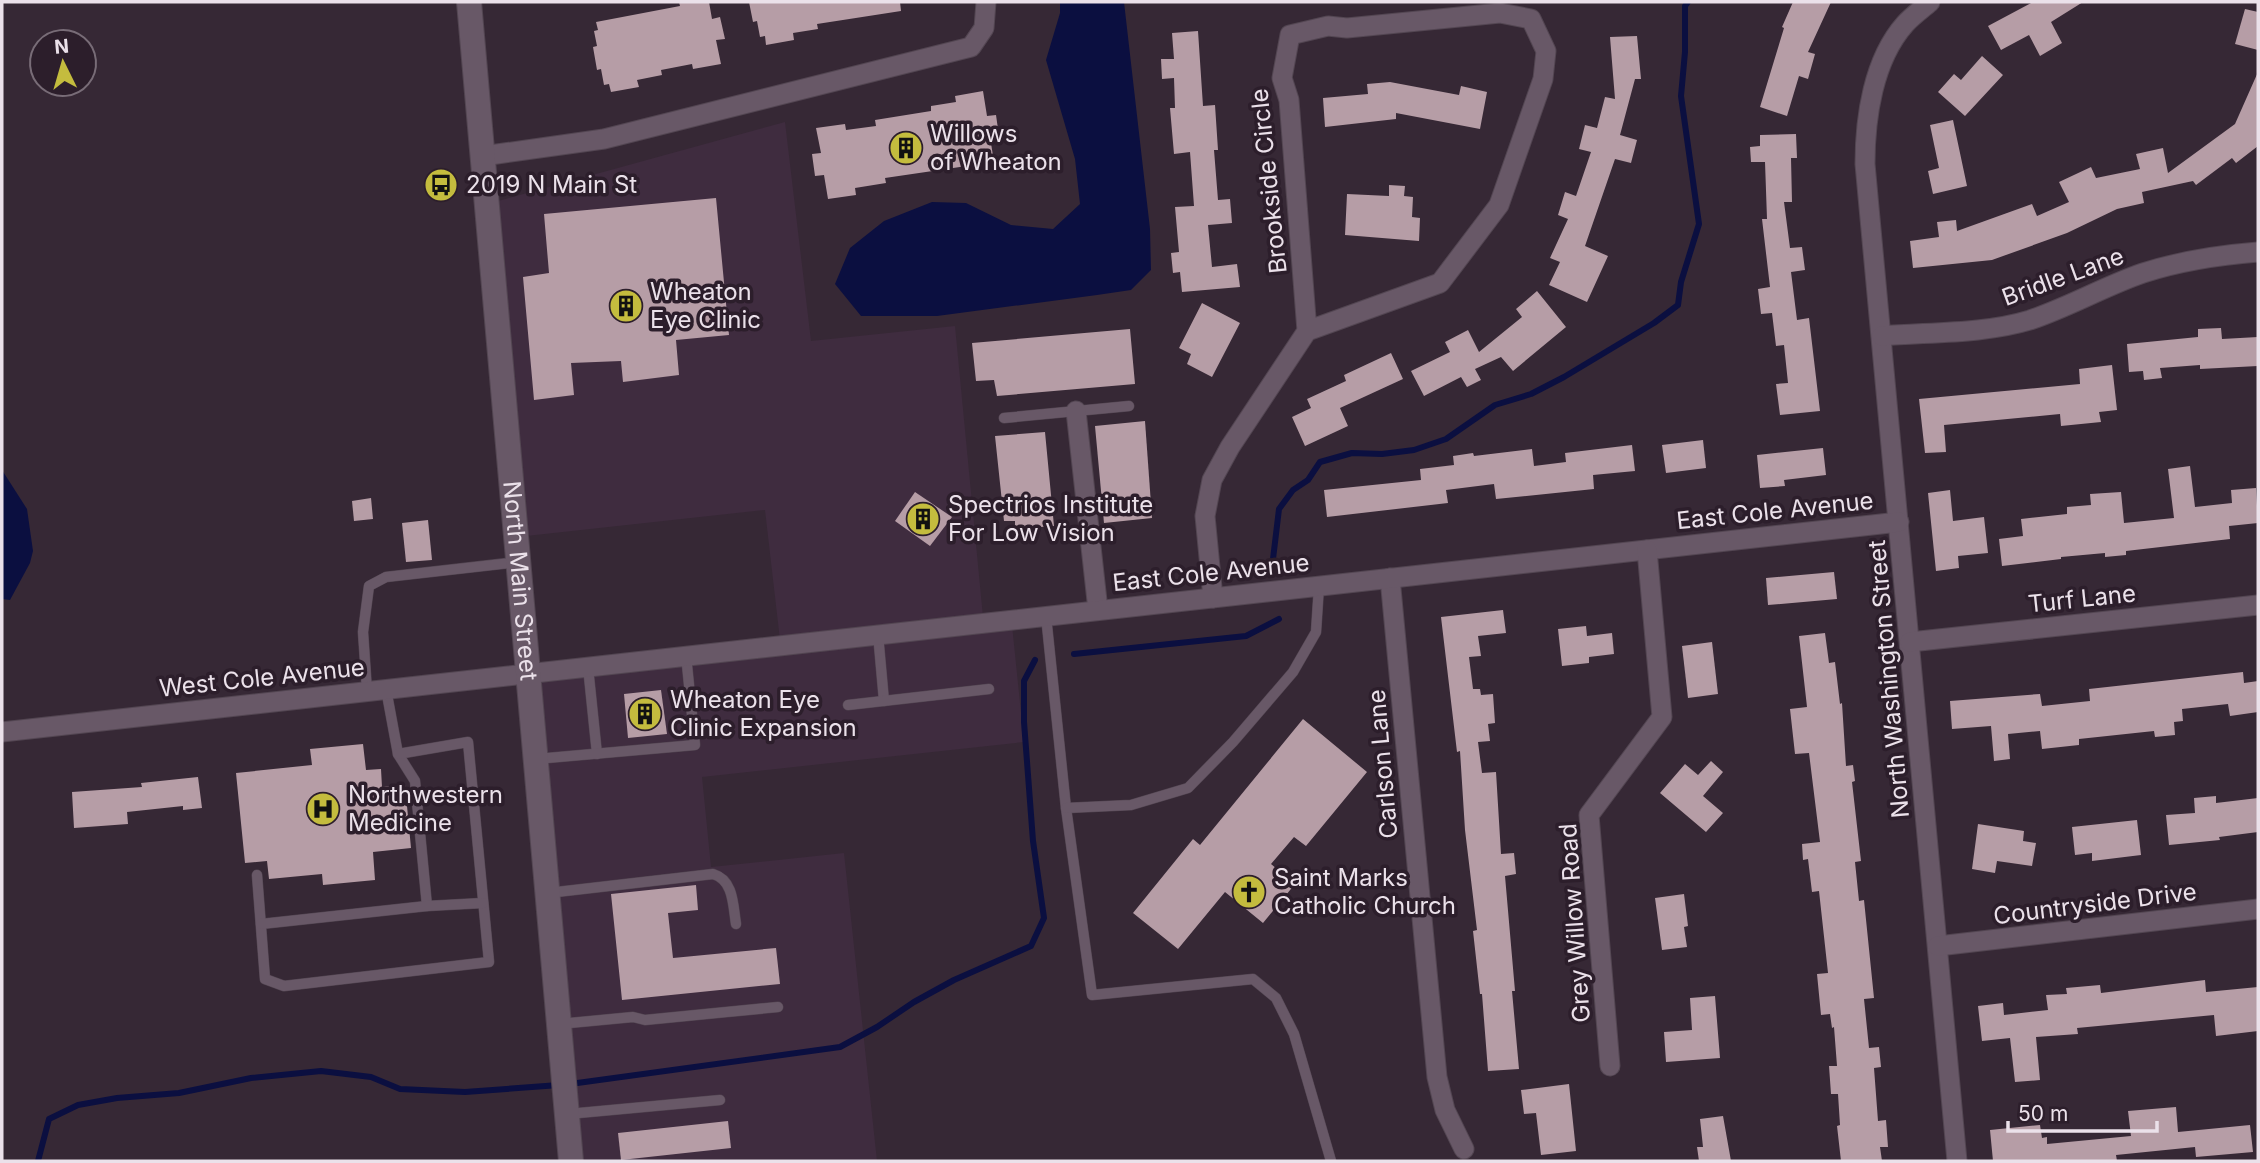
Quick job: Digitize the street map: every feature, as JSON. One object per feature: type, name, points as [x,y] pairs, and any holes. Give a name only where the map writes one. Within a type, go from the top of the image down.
[{"type":"street","name":"North Main Street","points":[[469,2],[572,1161]]},
{"type":"street","points":[[482,156],[604,139],[971,47],[984,28],[986,2]]},
{"type":"street","name":"North Washington Street","points":[[1930,2],[1905,24],[1889,48],[1873,93],[1865,136],[1865,183],[1882,336],[1958,1161]]},
{"type":"street","name":"Brookside Circle","points":[[1500,13],[1531,19],[1546,51],[1543,79],[1499,205],[1440,283],[1307,331],[1289,100],[1282,78],[1290,35],[1328,26],[1347,28],[1500,13]]},
{"type":"street","name":"Bridle Lane","points":[[1882,336],[1991,328],[2028,320],[2062,309],[2143,273],[2178,263],[2258,252]]},
{"type":"street","points":[[1213,597],[1205,516],[1212,480],[1230,447],[1307,331]]},
{"type":"street","points":[[1076,411],[1098,610]]},
{"type":"street","name":"East Cole Avenue","points":[[528,673],[1899,522]]},
{"type":"street","name":"Grey Willow Road","points":[[1610,1066],[1589,815],[1662,717],[1647,550]]},
{"type":"street","name":"Carlson Lane","points":[[1390,578],[1437,1077],[1445,1110],[1464,1149]]},
{"type":"street","name":"Turf Lane","points":[[1910,642],[2258,605]]},
{"type":"street","name":"West Cole Avenue","points":[[2,732],[528,673]]},
{"type":"street","name":"Countryside Drive","points":[[1938,947],[2258,909]]},
{"type":"lane","points":[[1004,418],[1129,406]]},
{"type":"lane","points":[[426,906],[415,781],[398,754],[376,690],[363,632],[369,586],[386,577],[518,562]]},
{"type":"lane","points":[[1066,808],[1131,805],[1188,788],[1233,742],[1293,672],[1316,632],[1319,586]]},
{"type":"lane","points":[[1046,616],[1066,808],[1092,995],[1253,979],[1276,999],[1294,1034],[1331,1161]]},
{"type":"lane","points":[[878,634],[884,701]]},
{"type":"lane","points":[[536,760],[695,745],[686,656]]},
{"type":"lane","points":[[588,667],[597,754]]},
{"type":"lane","points":[[848,705],[989,689]]},
{"type":"lane","points":[[257,875],[265,979],[284,986],[489,962],[468,743],[398,754]]},
{"type":"lane","points":[[547,893],[713,874],[726,881],[731,892],[736,924]]},
{"type":"lane","points":[[261,924],[426,906],[483,903]]},
{"type":"lane","points":[[559,1024],[633,1017],[645,1020],[778,1007]]},
{"type":"lane","points":[[567,1110],[720,1100]]},
{"type":"shaded area","points":[[1060,2],[1124,2],[1150,229],[1151,270],[1131,290],[937,316],[861,316],[835,284],[850,248],[884,221],[932,202],[966,203],[1011,225],[1053,229],[1080,204],[1075,159],[1046,60],[1060,13]]},
{"type":"shaded area","points":[[785,122],[811,341],[955,326],[983,617],[780,640],[765,510],[517,537],[487,204]]},
{"type":"shaded area","points":[[2,470],[27,509],[33,551],[30,563],[10,600],[2,599]]},
{"type":"shaded area","points":[[1012,625],[1024,742],[702,777],[711,867],[844,853],[877,1161],[580,1161],[534,678]]},
{"type":"building","points":[[679,2],[709,2],[712,19],[720,17],[725,39],[716,40],[721,64],[693,69],[692,64],[661,70],[662,75],[637,80],[639,87],[611,92],[609,84],[604,85],[601,69],[597,70],[593,47],[597,46],[594,31],[598,30],[596,22],[680,6]]},
{"type":"building","points":[[749,2],[900,2],[901,11],[817,24],[818,29],[793,33],[794,40],[766,45],[765,36],[760,37],[757,21],[753,22]]},
{"type":"building","points":[[1793,2],[1831,2],[1808,52],[1815,54],[1808,79],[1799,76],[1787,116],[1760,107],[1784,28],[1782,27]]},
{"type":"building","points":[[2033,2],[2083,2],[2051,22],[2062,43],[2040,56],[2029,35],[2001,50],[1988,26]]},
{"type":"building","points":[[2245,9],[2258,12],[2258,50],[2235,44]]},
{"type":"building","points":[[1198,31],[1203,106],[1215,105],[1218,150],[1214,150],[1218,200],[1230,199],[1232,223],[1208,225],[1212,267],[1237,264],[1240,287],[1182,292],[1180,272],[1173,273],[1171,253],[1179,252],[1175,207],[1194,206],[1190,152],[1174,154],[1170,108],[1175,108],[1174,78],[1162,79],[1161,59],[1174,59],[1172,33]]},
{"type":"building","points":[[1637,36],[1641,79],[1635,79],[1620,135],[1637,140],[1631,163],[1615,159],[1585,246],[1608,256],[1587,302],[1549,285],[1560,262],[1550,258],[1568,219],[1558,215],[1565,192],[1576,196],[1591,152],[1579,149],[1585,125],[1597,128],[1605,97],[1615,99],[1610,37]]},
{"type":"building","points":[[1982,56],[2003,75],[1965,116],[1938,92],[1954,74],[1961,80]]},
{"type":"building","points":[[2258,72],[2258,146],[2236,163],[2232,158],[2196,185],[2193,181],[2142,192],[2144,203],[2117,209],[2067,233],[1992,260],[1913,268],[1910,241],[1939,237],[1937,222],[1956,220],[1957,231],[2032,204],[2037,216],[2069,202],[2059,182],[2091,167],[2096,178],[2140,169],[2136,154],[2163,148],[2168,173],[2235,124]]},
{"type":"building","points":[[1390,82],[1459,95],[1461,86],[1487,92],[1480,129],[1396,113],[1396,119],[1325,127],[1323,98],[1368,94],[1367,84]]},
{"type":"building","name":"Willows of Wheaton","points":[[983,91],[987,116],[996,115],[999,136],[990,137],[994,162],[885,178],[886,183],[855,188],[856,195],[828,199],[824,175],[815,176],[812,154],[821,153],[816,128],[845,124],[846,130],[876,126],[875,120],[931,111],[931,106],[956,102],[955,96]]},
{"type":"building","points":[[1953,120],[1967,186],[1933,194],[1928,171],[1939,168],[1930,125]]},
{"type":"building","points":[[1796,134],[1797,158],[1791,158],[1792,202],[1784,202],[1790,248],[1802,247],[1805,270],[1791,272],[1797,320],[1809,318],[1820,411],[1780,415],[1776,384],[1788,383],[1784,345],[1776,346],[1772,313],[1761,314],[1758,289],[1770,287],[1762,219],[1767,219],[1765,162],[1751,162],[1750,147],[1760,146],[1760,135]]},
{"type":"building","points":[[1389,185],[1405,186],[1404,196],[1413,197],[1412,217],[1420,218],[1419,241],[1345,235],[1347,194],[1389,196]]},
{"type":"building","name":"Wheaton Eye Clinic","points":[[716,198],[729,335],[676,340],[679,375],[623,382],[621,361],[571,363],[574,395],[534,400],[523,277],[549,273],[544,214]]},
{"type":"building","points":[[1537,291],[1566,327],[1513,371],[1501,357],[1475,369],[1481,380],[1467,387],[1461,377],[1424,396],[1411,371],[1450,352],[1445,342],[1468,330],[1479,352],[1522,317],[1516,309]]},
{"type":"building","points":[[1202,303],[1240,323],[1212,377],[1187,364],[1191,354],[1179,348]]},
{"type":"building","points":[[2221,328],[2222,339],[2258,337],[2258,366],[2200,369],[2200,365],[2160,368],[2162,378],[2144,380],[2143,371],[2129,372],[2127,344],[2198,337],[2198,329]]},
{"type":"building","points":[[1130,329],[1135,384],[997,396],[994,380],[976,381],[972,343]]},
{"type":"building","points":[[1391,353],[1403,379],[1340,408],[1348,426],[1305,446],[1292,417],[1311,408],[1307,399],[1346,381],[1344,375]]},
{"type":"building","points":[[2112,365],[2117,410],[2099,412],[2101,422],[2061,426],[2060,414],[1944,425],[1946,452],[1925,453],[1919,399],[2080,384],[2079,369]]},
{"type":"building","points":[[1145,421],[1152,518],[1104,523],[1095,426]]},
{"type":"building","points":[[1045,432],[1054,526],[1015,529],[1015,521],[1004,521],[995,436]]},
{"type":"building","points":[[1703,440],[1706,468],[1666,473],[1662,445]]},
{"type":"building","points":[[1632,445],[1635,471],[1593,475],[1594,489],[1496,499],[1494,484],[1446,490],[1448,503],[1327,517],[1324,490],[1421,480],[1420,469],[1454,465],[1453,456],[1532,449],[1534,466],[1566,462],[1565,453]]},
{"type":"building","points":[[1823,448],[1826,475],[1784,480],[1785,486],[1760,488],[1757,455]]},
{"type":"building","points":[[2190,466],[2195,507],[2232,503],[2231,490],[2256,488],[2258,523],[2229,526],[2230,539],[2126,551],[2126,555],[2105,557],[2105,553],[2002,566],[1999,539],[2023,536],[2021,519],[2067,514],[2067,507],[2091,505],[2090,494],[2121,492],[2124,523],[2174,518],[2168,469]]},
{"type":"building","points":[[1950,490],[1953,521],[1984,517],[1988,553],[1958,556],[1959,568],[1936,571],[1928,493]]},
{"type":"building","name":"Spectrios Institute For Low Vision","points":[[915,492],[952,517],[930,546],[895,521]]},
{"type":"building","points":[[371,498],[373,519],[354,521],[352,501]]},
{"type":"building","points":[[428,520],[432,560],[406,562],[402,523]]},
{"type":"building","points":[[1834,572],[1837,599],[1768,605],[1766,578]]},
{"type":"building","points":[[1503,610],[1506,633],[1478,636],[1481,656],[1469,657],[1473,689],[1480,689],[1481,695],[1493,694],[1495,723],[1488,724],[1490,741],[1478,742],[1482,773],[1496,772],[1501,854],[1514,853],[1516,874],[1505,876],[1519,1069],[1488,1071],[1482,994],[1473,931],[1477,930],[1465,830],[1460,751],[1457,752],[1441,617]]},
{"type":"building","points":[[1586,626],[1587,636],[1612,633],[1614,654],[1589,657],[1589,663],[1562,666],[1558,629]]},
{"type":"building","points":[[1825,633],[1829,663],[1835,662],[1840,704],[1842,703],[1846,766],[1853,765],[1855,781],[1852,782],[1861,861],[1855,862],[1859,901],[1864,900],[1874,998],[1864,999],[1869,1048],[1879,1047],[1881,1067],[1874,1068],[1878,1121],[1886,1120],[1888,1147],[1880,1147],[1882,1161],[1841,1161],[1837,1126],[1840,1125],[1838,1094],[1831,1094],[1829,1066],[1837,1066],[1834,1027],[1832,1028],[1830,1014],[1821,1015],[1817,974],[1828,973],[1819,891],[1812,892],[1808,859],[1803,860],[1802,844],[1820,842],[1809,753],[1795,754],[1790,709],[1807,707],[1799,636]]},
{"type":"building","points":[[1712,642],[1718,694],[1688,698],[1682,646]]},
{"type":"building","points":[[2243,672],[2244,683],[2258,681],[2258,712],[2230,716],[2228,704],[2182,709],[2183,721],[2174,722],[2175,735],[2155,737],[2154,731],[2079,739],[2079,745],[2042,749],[2040,731],[2008,734],[2010,759],[1994,761],[1991,726],[1952,729],[1950,701],[2040,694],[2042,706],[2090,701],[2089,689]]},
{"type":"building","name":"Wheaton Eye Clinic Expansion","points":[[661,690],[667,734],[628,738],[624,694]]},
{"type":"building","points":[[1303,719],[1367,772],[1306,846],[1294,837],[1271,864],[1295,884],[1263,923],[1225,892],[1178,949],[1133,913],[1193,839],[1200,845]]},
{"type":"building","name":"Northwestern Medicine","points":[[363,744],[366,770],[381,769],[382,787],[405,785],[411,848],[373,852],[375,880],[323,885],[322,874],[269,879],[267,861],[245,863],[236,773],[312,765],[310,749]]},
{"type":"building","points":[[1711,761],[1723,772],[1703,796],[1723,813],[1706,832],[1660,793],[1685,764],[1698,775]]},
{"type":"building","points":[[198,777],[202,808],[183,810],[183,806],[127,812],[128,824],[74,828],[72,792],[142,787],[141,783]]},
{"type":"building","points":[[2216,796],[2216,803],[2258,798],[2258,832],[2219,837],[2220,840],[2169,845],[2166,815],[2195,813],[2194,798]]},
{"type":"building","points":[[2137,820],[2141,855],[2092,861],[2092,853],[2075,855],[2072,827]]},
{"type":"building","points":[[1978,824],[2024,831],[2023,841],[2036,843],[2032,866],[1997,861],[1995,873],[1972,869]]},
{"type":"building","points":[[696,885],[698,910],[668,913],[673,958],[776,948],[780,984],[622,1000],[611,894]]},
{"type":"building","points":[[1684,894],[1688,926],[1684,927],[1687,947],[1662,950],[1655,898]]},
{"type":"building","points":[[2205,980],[2206,992],[2258,987],[2258,1031],[2216,1036],[2214,1015],[2077,1028],[2078,1034],[2036,1037],[2040,1080],[2015,1082],[2010,1038],[1982,1041],[1978,1006],[2003,1003],[2004,1015],[2048,1010],[2046,995],[2067,994],[2066,988],[2100,985],[2101,993]]},
{"type":"building","points":[[1715,996],[1720,1058],[1666,1062],[1664,1032],[1692,1030],[1690,998]]},
{"type":"building","points":[[1569,1084],[1576,1151],[1541,1155],[1536,1113],[1524,1114],[1521,1090]]},
{"type":"building","points":[[2176,1107],[2178,1132],[2250,1125],[2253,1152],[2196,1157],[2195,1147],[2116,1155],[2117,1161],[1993,1161],[1990,1130],[2040,1125],[2042,1138],[2047,1137],[2047,1144],[2131,1136],[2128,1111]]},
{"type":"building","points":[[1723,1116],[1731,1161],[1699,1161],[1697,1147],[1703,1147],[1700,1119]]},
{"type":"building","points":[[728,1121],[731,1148],[621,1160],[618,1133]]},
{"type":"waterway","points":[[1273,559],[1279,509],[1293,490],[1308,480],[1320,462],[1352,453],[1382,454],[1414,450],[1446,439],[1495,405],[1531,394],[1564,377],[1654,323],[1678,305],[1681,282],[1699,224],[1681,96],[1685,6],[1688,2]]},
{"type":"waterway","points":[[1074,654],[1246,636],[1279,619]]},
{"type":"waterway","points":[[570,1084],[840,1047],[954,980],[1031,946],[1044,918],[1033,841],[1024,722],[1024,681],[1035,660]]},
{"type":"waterway","points":[[38,1161],[49,1119],[78,1105],[117,1098],[179,1093],[251,1078],[321,1071],[371,1077],[400,1089],[465,1092],[559,1085]]},
{"type":"place","name":"Willows of Wheaton","points":[[906,148]]},
{"type":"place","name":"2019 N Main St","points":[[441,185]]},
{"type":"place","name":"Wheaton Eye Clinic","points":[[626,306]]},
{"type":"place","name":"Spectrios Institute For Low Vision","points":[[923,519]]},
{"type":"place","name":"Wheaton Eye Clinic Expansion","points":[[645,714]]},
{"type":"place","name":"Northwestern Medicine","points":[[323,809]]},
{"type":"place","name":"Saint Marks Catholic Church","points":[[1249,892]]}]
